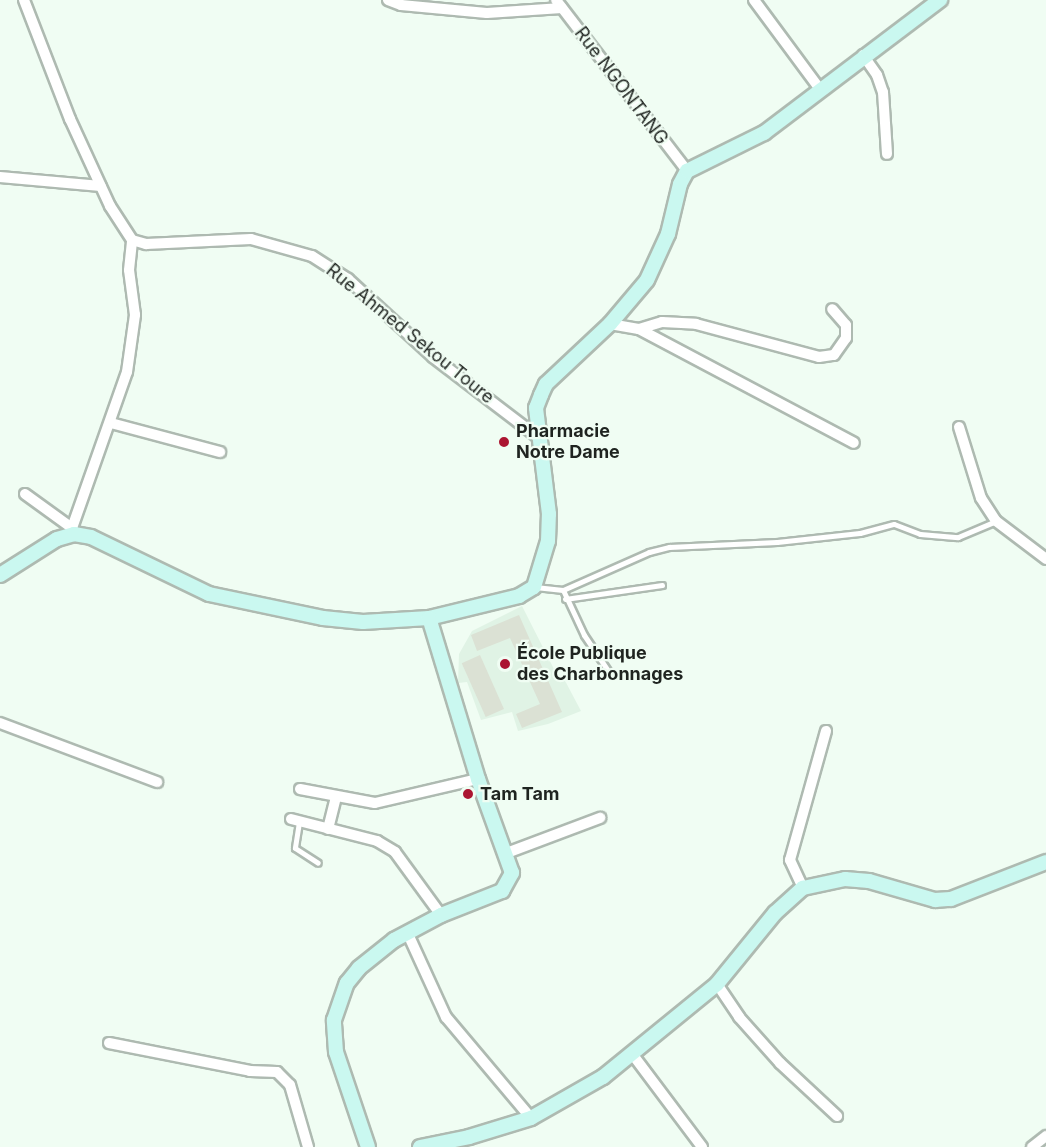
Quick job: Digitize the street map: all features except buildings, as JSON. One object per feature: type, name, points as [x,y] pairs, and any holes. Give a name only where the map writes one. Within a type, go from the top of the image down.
[{"type":"street","points":[[0,575],[73,531],[111,423],[134,333],[129,270],[132,240],[101,186],[37,40],[24,0]]},
{"type":"street","points":[[388,0],[401,5],[487,13],[559,4]]},
{"type":"street","points":[[754,0],[819,88]]},
{"type":"street","points":[[25,494],[73,531],[91,537],[185,584],[229,600],[363,622],[429,618],[519,596],[534,587],[546,557],[549,514],[536,408],[546,384],[610,324],[640,291],[661,255],[687,171],[764,133],[819,88],[940,0]]},
{"type":"street","name":"Rue NGONTANG","points":[[559,4],[687,171]]},
{"type":"street","points":[[863,55],[877,75],[883,92],[887,154]]},
{"type":"street","points":[[0,177],[101,186]]},
{"type":"street","name":"Rue Ahmed Sekou Toure","points":[[132,240],[146,244],[251,239],[312,256],[348,279],[433,357],[539,438]]},
{"type":"street","points":[[639,329],[662,322],[696,324],[826,356],[841,349],[846,338],[846,325],[832,309]]},
{"type":"street","points":[[610,324],[639,329],[854,443]]},
{"type":"street","points":[[111,423],[220,452]]},
{"type":"street","points":[[959,427],[981,498],[996,521],[1046,559]]},
{"type":"street","points":[[368,1147],[336,1052],[337,1003],[359,968],[407,932],[441,915],[502,891],[512,873],[478,779],[429,618]]},
{"type":"street","points":[[0,723],[157,782]]},
{"type":"street","points":[[803,888],[793,872],[790,860],[826,731]]},
{"type":"street","points":[[300,789],[375,803],[396,801],[478,779]]},
{"type":"street","points":[[328,830],[336,797]]},
{"type":"street","points":[[504,854],[600,818]]},
{"type":"street","points":[[295,820],[377,841],[395,852],[441,915]]},
{"type":"street","points":[[420,1147],[469,1137],[531,1118],[579,1093],[633,1054],[717,984],[782,906],[803,888],[820,882],[853,880],[935,900],[951,900],[1046,862]]},
{"type":"street","points":[[407,932],[446,1017],[531,1118]]},
{"type":"street","points":[[717,984],[780,1063],[837,1116]]},
{"type":"street","points":[[109,1043],[250,1071],[277,1072],[290,1085],[308,1147]]},
{"type":"street","points":[[633,1054],[702,1147]]},
{"type":"street","points":[[1032,1147],[1046,1136]]},
{"type":"lane","points":[[534,587],[563,590],[649,552],[669,547],[748,545],[860,533],[894,524],[920,534],[958,537],[996,521]]},
{"type":"lane","points":[[565,599],[662,585]]},
{"type":"lane","points":[[563,590],[565,599],[609,672]]},
{"type":"lane","points":[[295,820],[295,848],[318,863]]},
{"type":"shaded area","name":"École Publique des Charbonnages","points":[[522,606],[558,677],[562,675],[581,711],[548,724],[518,731],[512,712],[481,720],[467,682],[458,683],[459,654],[472,631]]},
{"type":"place","name":"Pharmacie Notre Dame","points":[[504,442]]},
{"type":"place","name":"École Publique des Charbonnages","points":[[505,664]]},
{"type":"place","name":"Tam Tam","points":[[468,794]]}]
